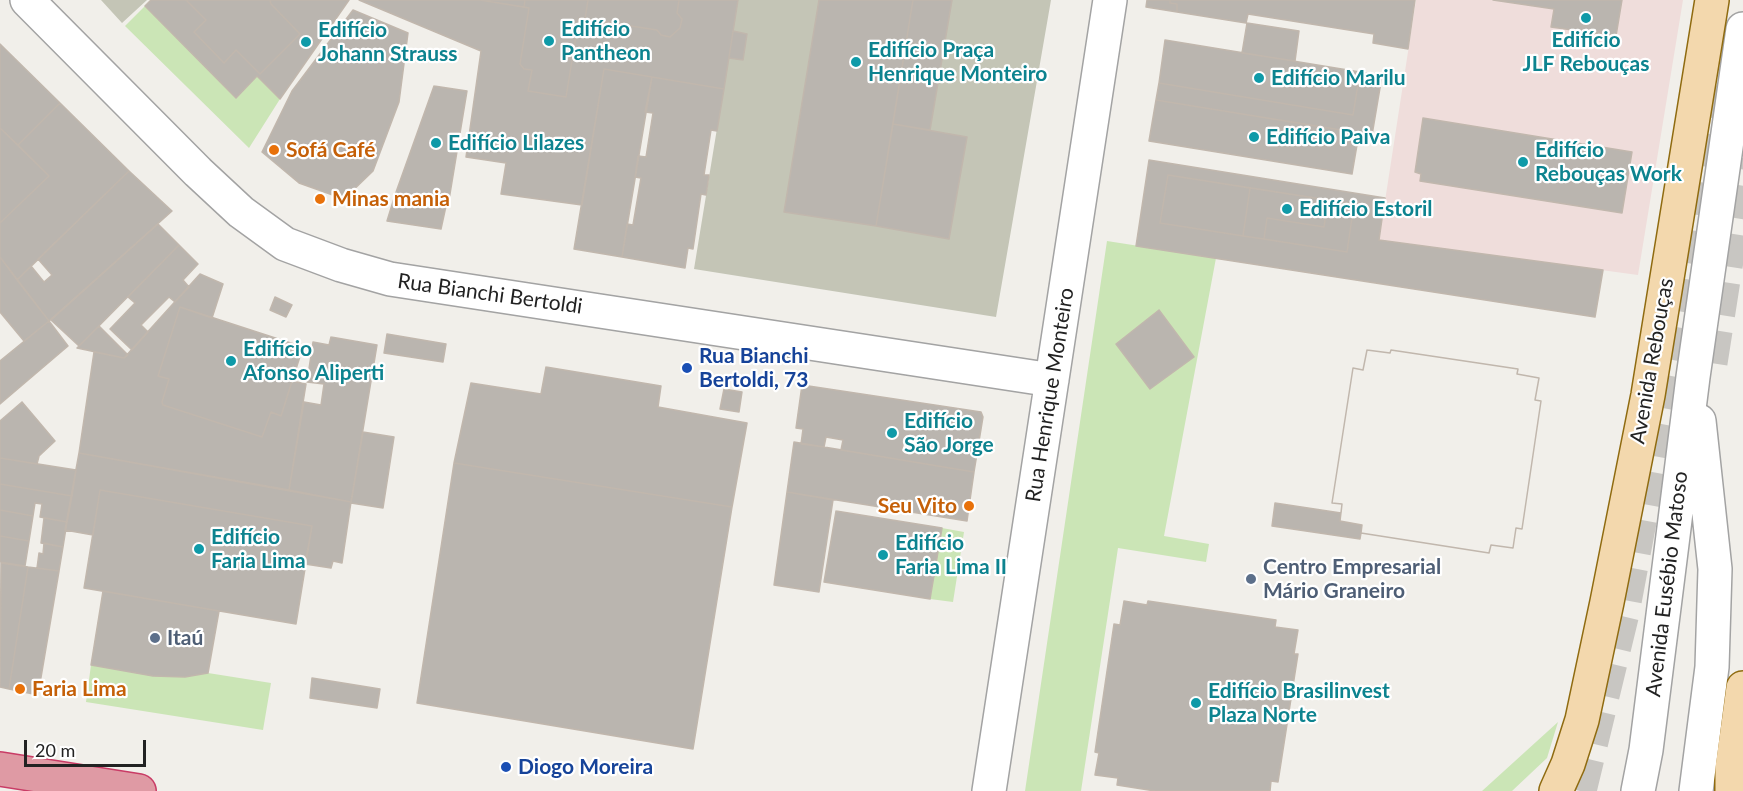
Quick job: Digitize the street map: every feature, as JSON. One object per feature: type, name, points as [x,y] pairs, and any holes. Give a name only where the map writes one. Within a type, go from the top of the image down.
[{"type":"highway","points":[[0,770],[88,787],[140,791]]},
{"type":"main road","name":"Avenida Rebouças","points":[[1556,791],[1568,764],[1582,720],[1648,395],[1712,0]]},
{"type":"main road","points":[[1732,791],[1732,768],[1743,688]]},
{"type":"street","name":"Rua Bianchi Bertoldi","points":[[27,0],[198,172],[241,212],[285,244],[341,265],[390,279],[1052,380]]},
{"type":"street","name":"Rua Henrique Monteiro","points":[[989,791],[1110,0]]},
{"type":"street","name":"Avenida Eusébio Matoso","points":[[1638,791],[1646,750],[1693,377],[1743,29]]},
{"type":"street","name":"Avenida Eusébio Matoso","points":[[1693,377],[1705,462],[1714,569],[1712,667],[1696,791]]},
{"type":"shaded area","points":[[101,0],[147,0],[122,23]]},
{"type":"shaded area","points":[[738,0],[1051,0],[996,317],[694,269]]},
{"type":"shaded area","points":[[1416,0],[1683,0],[1638,275],[1379,240]]},
{"type":"green space","points":[[145,6],[236,98],[257,76],[280,99],[249,148],[125,26]]},
{"type":"green space","points":[[1107,241],[1216,258],[1164,536],[1209,544],[1206,562],[1118,548],[1081,791],[1025,791]]},
{"type":"green space","points":[[942,528],[964,532],[953,602],[930,599]]},
{"type":"green space","points":[[91,665],[153,676],[188,676],[208,673],[271,683],[263,730],[86,702]]},
{"type":"green space","points":[[1558,722],[1547,758],[1512,791],[1482,791]]},
{"type":"building","name":"Edifício Johann Strauss","points":[[151,0],[186,0],[206,20],[194,32],[224,63],[236,50],[260,74],[300,34],[271,4],[270,0],[349,0],[280,99],[257,76],[236,98],[145,6]]},
{"type":"building","points":[[186,0],[270,0],[271,4],[300,34],[260,74],[236,50],[224,63],[194,32],[206,20]]},
{"type":"building","points":[[359,0],[480,0],[529,8],[520,64],[524,69],[532,70],[528,91],[566,97],[579,18],[657,30],[661,35],[670,37],[680,28],[682,19],[677,13],[679,0],[738,0],[724,89],[604,69],[582,205],[501,194],[506,163],[466,157],[481,51]]},
{"type":"building","points":[[480,0],[525,0],[524,7]]},
{"type":"building","name":"Edifício Pantheon","points":[[525,0],[588,0],[585,19],[579,18],[566,97],[528,91],[532,70],[524,69],[520,64],[529,8],[524,7]]},
{"type":"building","points":[[588,0],[679,0],[677,13],[682,19],[680,28],[670,37],[661,35],[657,30],[585,19]]},
{"type":"building","name":"Edifício Praça Henrique Monteiro","points":[[819,0],[913,0],[876,226],[784,212]]},
{"type":"building","points":[[913,0],[952,0],[930,130],[893,124]]},
{"type":"building","points":[[1147,0],[1170,0],[1170,3],[1177,4],[1177,12],[1146,7]]},
{"type":"building","points":[[1170,0],[1415,0],[1408,49],[1373,43],[1374,34],[1248,14],[1246,23],[1177,12],[1177,4],[1170,3]]},
{"type":"building","name":"Edifício JLF Rebouças","points":[[1493,0],[1622,0],[1616,36],[1551,27],[1554,9]]},
{"type":"building","points":[[353,10],[408,33],[399,102],[373,171],[344,199],[299,183],[262,152],[292,91]]},
{"type":"building","points":[[1247,23],[1299,31],[1295,61],[1242,53]]},
{"type":"building","points":[[733,31],[747,34],[743,60],[729,58]]},
{"type":"building","name":"Edifício Marilu","points":[[1165,40],[1360,72],[1353,115],[1159,83]]},
{"type":"building","points":[[0,44],[60,103],[18,145],[0,128]]},
{"type":"building","points":[[604,69],[652,77],[622,257],[574,249]]},
{"type":"building","points":[[1360,72],[1382,76],[1372,135],[1156,100],[1159,83],[1353,115]]},
{"type":"building","points":[[652,77],[724,89],[717,131],[711,130],[704,175],[709,175],[706,195],[701,194],[693,249],[688,248],[685,268],[622,257],[627,224],[633,225],[641,178],[635,177],[638,156],[646,157],[653,113],[645,112]]},
{"type":"building","name":"Edifício Lilazes","points":[[434,86],[467,91],[448,206],[395,195]]},
{"type":"building","name":"Edifício Paiva","points":[[1156,100],[1359,133],[1352,174],[1149,141]]},
{"type":"building","points":[[60,103],[129,171],[17,280],[0,257],[0,223],[49,176],[18,145]]},
{"type":"building","name":"Edifício Rebouças Work","points":[[1423,118],[1632,152],[1622,213],[1420,181],[1421,174],[1415,172]]},
{"type":"building","points":[[893,124],[967,137],[949,239],[876,226]]},
{"type":"building","points":[[0,128],[49,176],[0,223]]},
{"type":"building","points":[[1149,160],[1385,198],[1379,240],[1603,270],[1595,317],[1136,246]],"holes":[[[1168,175],[1354,204],[1347,252],[1160,223]]]},
{"type":"building","points":[[129,171],[172,211],[49,321],[17,280],[31,266],[44,282],[52,275],[38,259]]},
{"type":"building","points":[[1168,175],[1250,188],[1243,236],[1160,223]]},
{"type":"building","name":"Edifício Estoril","points":[[1250,188],[1328,200],[1324,227],[1267,218],[1264,239],[1243,236]]},
{"type":"building","points":[[395,195],[446,206],[441,229],[387,221]]},
{"type":"building","points":[[1328,200],[1354,204],[1347,252],[1264,239],[1267,218],[1324,227]]},
{"type":"building","points":[[158,224],[179,245],[79,346],[51,320]]},
{"type":"building","points":[[179,245],[198,264],[183,280],[189,287],[175,302],[169,297],[141,325],[148,332],[132,350],[110,329],[135,303],[128,297]]},
{"type":"building","points":[[0,257],[49,321],[24,341],[0,312]]},
{"type":"building","points":[[200,274],[223,284],[212,318],[180,307],[158,376],[169,379],[163,405],[262,437],[271,412],[281,416],[292,381],[306,384],[289,490],[79,453],[94,352],[124,358]]},
{"type":"building","points":[[275,297],[292,305],[286,317],[270,310]]},
{"type":"building","name":"Edifício Afonso Aliperti","points":[[180,307],[303,347],[281,416],[271,412],[262,437],[163,405],[169,379],[158,376]]},
{"type":"building","points":[[1159,310],[1194,357],[1150,389],[1116,344]]},
{"type":"building","points":[[49,321],[68,346],[0,404],[0,361]]},
{"type":"building","points":[[99,326],[128,355],[124,358],[77,348]]},
{"type":"building","points":[[387,334],[446,344],[443,362],[384,353]]},
{"type":"building","points":[[331,337],[377,345],[351,502],[289,490],[304,402],[321,405],[324,384],[307,382],[313,342],[329,345]]},
{"type":"building","points":[[1367,350],[1390,353],[1391,350],[1518,369],[1517,374],[1539,378],[1535,400],[1541,401],[1522,529],[1516,528],[1513,548],[1491,545],[1489,553],[1361,533],[1362,525],[1340,521],[1342,504],[1332,503],[1353,368],[1363,370]]},
{"type":"building","points":[[1367,350],[1390,353],[1391,350],[1518,369],[1517,374],[1539,378],[1535,400],[1541,401],[1522,529],[1516,528],[1513,548],[1491,545],[1489,553],[1361,533],[1360,539],[1272,526],[1275,503],[1341,513],[1342,504],[1332,503],[1353,368],[1363,370]]},
{"type":"building","points":[[546,367],[661,386],[658,407],[747,423],[732,507],[454,463],[471,383],[541,394]]},
{"type":"building","name":"Edifício São Jorge","points":[[802,385],[981,412],[983,417],[974,472],[841,450],[843,440],[826,437],[824,447],[801,444],[803,429],[796,428]],"holes":[[[904,439],[920,442],[918,452],[902,450]]]},
{"type":"building","points":[[724,389],[742,392],[739,412],[720,409]]},
{"type":"building","points":[[22,402],[55,441],[39,456],[37,464],[0,458],[0,421]]},
{"type":"building","points":[[363,432],[394,437],[383,508],[351,503]]},
{"type":"building","points":[[794,442],[974,472],[967,521],[787,492]]},
{"type":"building","points":[[79,453],[351,502],[342,563],[333,561],[331,568],[305,564],[312,526],[100,490],[93,535],[65,530]]},
{"type":"building","points":[[0,458],[76,470],[72,496],[0,484]]},
{"type":"building","points":[[454,463],[732,507],[693,749],[417,703]]},
{"type":"building","points":[[0,484],[72,496],[67,522],[40,517],[42,504],[35,503],[33,516],[0,510]]},
{"type":"building","name":"Edifício Faria Lima","points":[[100,490],[312,526],[296,624],[84,588]]},
{"type":"building","points":[[787,492],[833,500],[819,592],[774,585]]},
{"type":"building","points":[[0,510],[33,516],[29,541],[0,536]]},
{"type":"building","name":"Edifício Faria Lima II","points":[[836,511],[942,528],[930,599],[824,582]]},
{"type":"building","points":[[44,518],[67,522],[63,547],[41,543]]},
{"type":"building","points":[[0,536],[29,541],[25,566],[0,562]]},
{"type":"building","points":[[44,543],[63,547],[59,571],[37,568],[39,553],[43,554]]},
{"type":"building","points":[[1,563],[28,567],[9,689],[0,687]]},
{"type":"building","points":[[28,567],[59,571],[38,695],[9,689]]},
{"type":"building","name":"Itaú","points":[[103,591],[219,611],[208,673],[185,677],[153,676],[91,665]]},
{"type":"building","name":"Edifício Brasilinvest Plaza Norte","points":[[1124,601],[1147,605],[1148,601],[1276,620],[1275,627],[1298,630],[1294,654],[1298,654],[1278,782],[1271,781],[1270,791],[1155,791],[1117,785],[1118,778],[1095,775],[1099,753],[1095,752],[1114,624],[1120,625]]},
{"type":"building","points":[[312,678],[380,689],[377,708],[310,698]]},
{"type":"tunnel","points":[[1580,791],[1623,613],[1689,259],[1715,79]]},
{"type":"tunnel","points":[[1711,363],[1743,158]]},
{"type":"place","name":"Edifício JLF Rebouças","points":[[1586,18]]},
{"type":"place","name":"Edifício Pantheon","points":[[549,41]]},
{"type":"place","name":"Edifício Johann Strauss","points":[[306,42]]},
{"type":"place","name":"Edifício Praça Henrique Monteiro","points":[[856,62]]},
{"type":"place","name":"Edifício Marilu","points":[[1259,78]]},
{"type":"place","name":"Edifício Paiva","points":[[1254,137]]},
{"type":"place","name":"Edifício Lilazes","points":[[436,143]]},
{"type":"place","name":"Sofá Café","points":[[274,150]]},
{"type":"place","name":"Edifício Rebouças Work","points":[[1523,162]]},
{"type":"place","name":"Minas mania","points":[[320,199]]},
{"type":"place","name":"Edifício Estoril","points":[[1287,209]]},
{"type":"place","name":"Edifício Afonso Aliperti","points":[[231,361]]},
{"type":"place","name":"Rua Bianchi Bertoldi, 73","points":[[687,368]]},
{"type":"place","name":"Edifício São Jorge","points":[[892,433]]},
{"type":"place","name":"Seu Vito","points":[[969,506]]},
{"type":"place","name":"Edifício Faria Lima","points":[[199,549]]},
{"type":"place","name":"Edifício Faria Lima II","points":[[883,555]]},
{"type":"place","name":"Centro Empresarial Mário Graneiro","points":[[1251,579]]},
{"type":"place","name":"Itaú","points":[[155,638]]},
{"type":"place","name":"Faria Lima","points":[[20,689]]},
{"type":"place","name":"Edifício Brasilinvest Plaza Norte","points":[[1196,703]]},
{"type":"place","name":"Diogo Moreira","points":[[506,767]]}]
